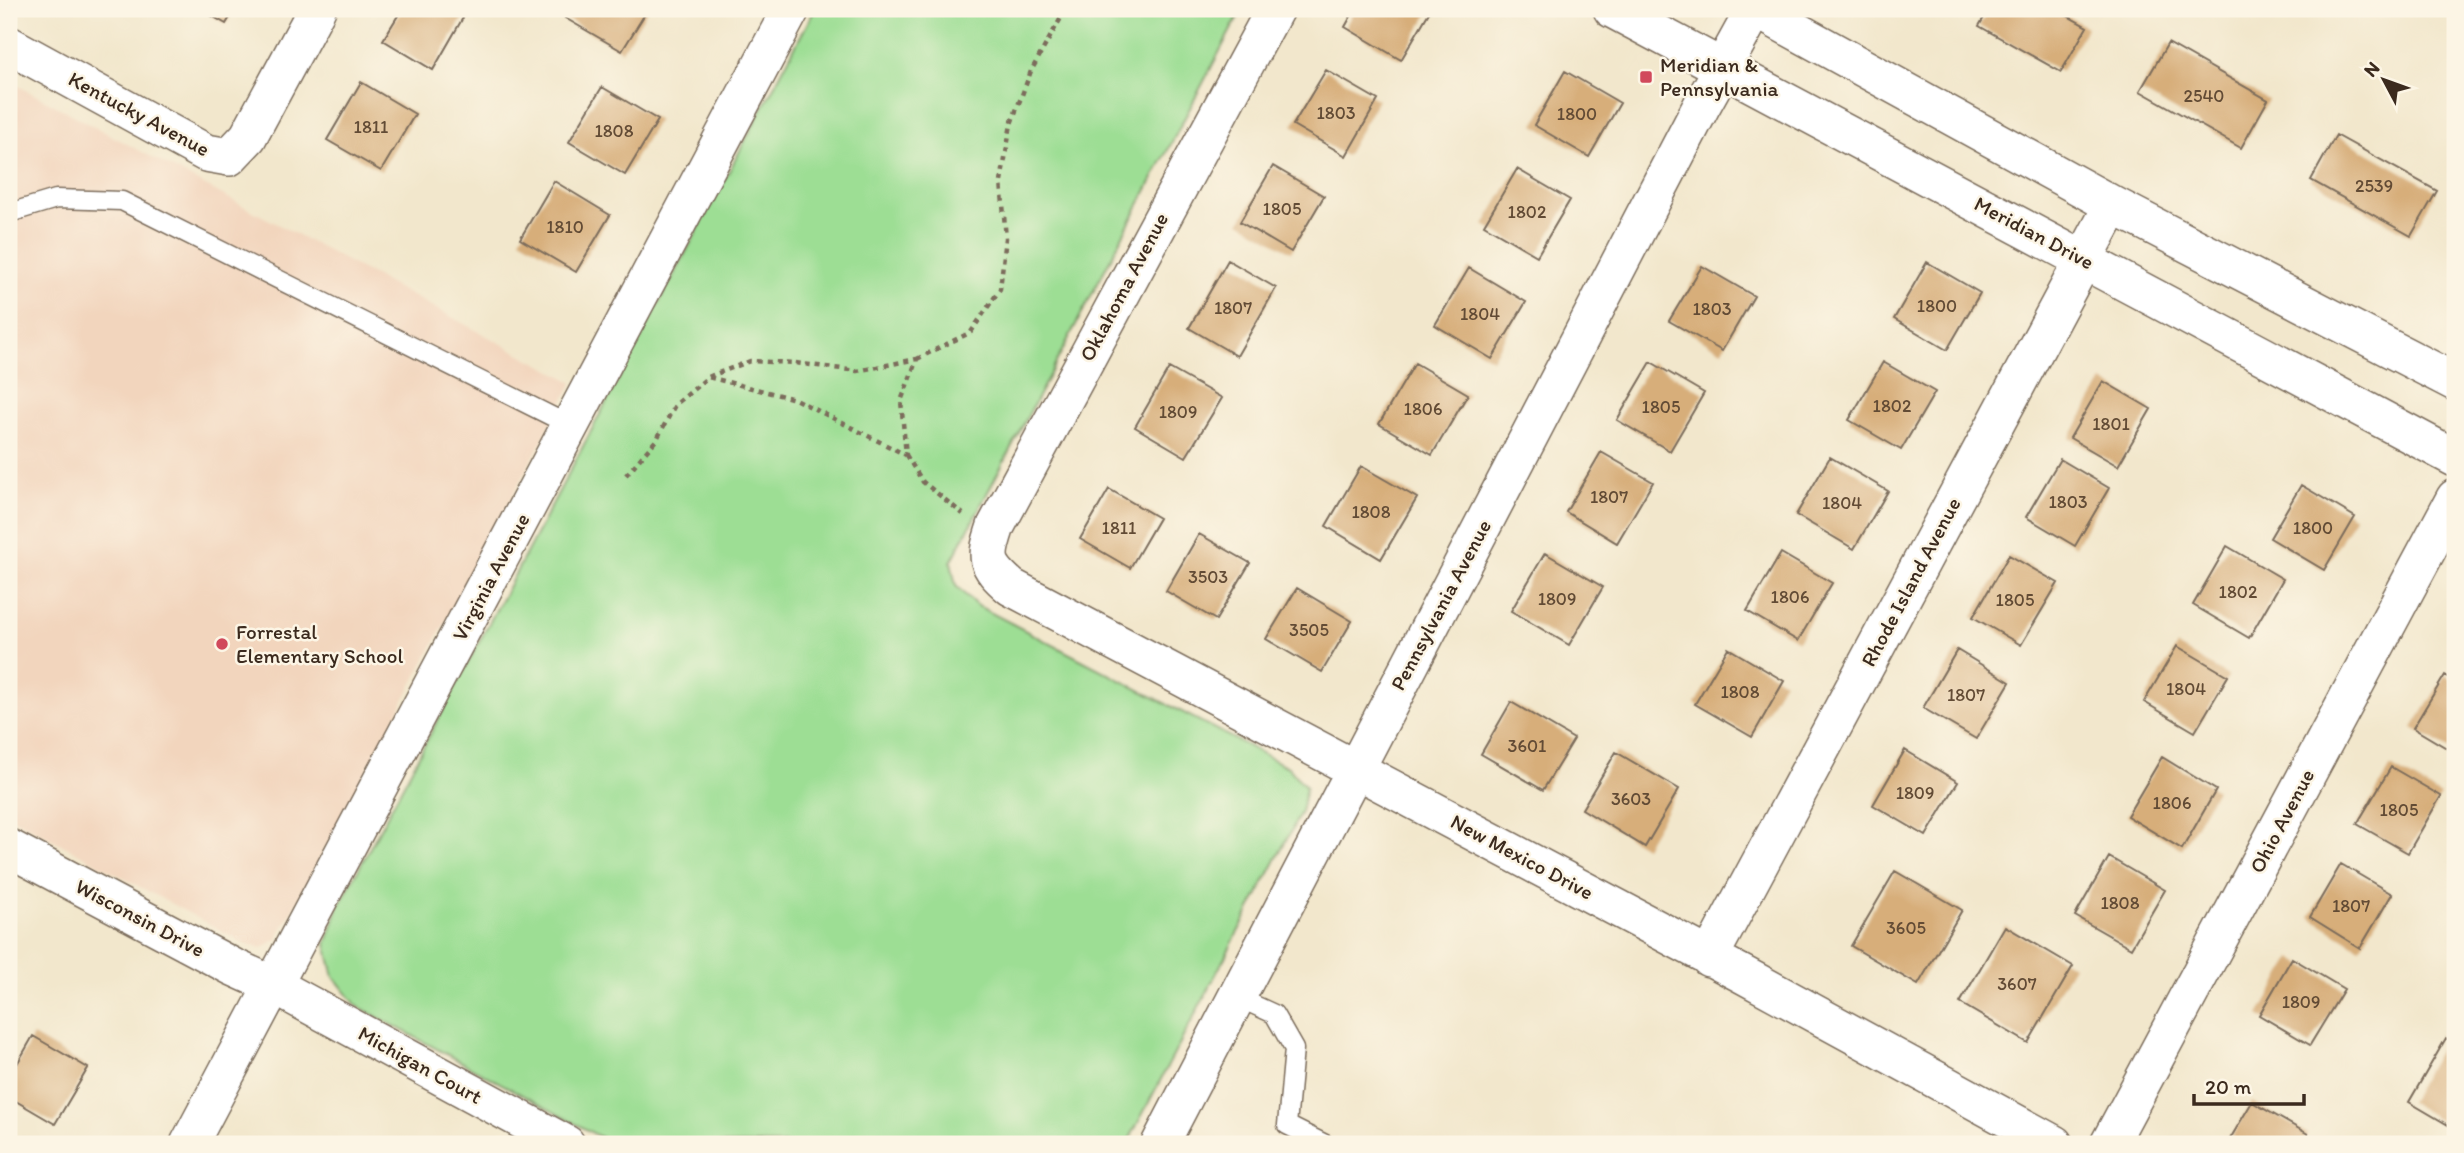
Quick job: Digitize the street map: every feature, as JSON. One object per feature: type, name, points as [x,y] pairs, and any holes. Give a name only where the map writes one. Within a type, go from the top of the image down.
[{"type":"street","name":"Kentucky Avenue","points":[[9,45],[206,153],[229,157],[248,137],[317,9]]},
{"type":"street","name":"Virginia Avenue","points":[[189,1144],[791,9]]},
{"type":"street","name":"Oklahoma Avenue","points":[[992,570],[988,548],[996,526],[1275,9]]},
{"type":"street","name":"Meridian Drive","points":[[1612,9],[2455,458]]},
{"type":"street","name":"Pennsylvania Avenue","points":[[1160,1144],[1702,105],[1756,9]]},
{"type":"street","points":[[1756,9],[2113,205],[2455,382]]},
{"type":"street","name":"Rhode Island Avenue","points":[[1709,958],[2113,205]]},
{"type":"street","name":"Ohio Avenue","points":[[2109,1144],[2455,498]]},
{"type":"street","name":"New Mexico Drive","points":[[992,570],[1011,587],[1742,974],[2053,1144]]},
{"type":"street","name":"Wisconsin Drive","points":[[9,848],[233,967],[274,985]]},
{"type":"street","name":"Michigan Court","points":[[274,985],[566,1144]]},
{"type":"lane","points":[[9,213],[56,199],[122,201],[571,426]]},
{"type":"lane","points":[[1237,997],[1274,1014],[1294,1049],[1287,1125],[1325,1144]]},
{"type":"path","points":[[626,475],[657,439],[675,405],[708,377],[750,361],[795,363],[857,371],[917,359],[971,332],[1000,289],[1006,238],[1001,182],[1011,124],[1031,71],[1066,9]]},
{"type":"path","points":[[917,359],[901,401],[906,455],[923,482],[966,516]]},
{"type":"path","points":[[708,377],[795,400],[906,455]]},
{"type":"shaded area","name":"Forrestal Elementary School","points":[[9,81],[573,382],[277,939],[262,948],[244,943],[9,816]]},
{"type":"green space","points":[[815,9],[1242,9],[951,562],[956,586],[976,605],[1288,767],[1306,787],[1301,812],[1127,1144],[613,1144],[357,1006],[334,977],[326,944],[339,906]]},
{"type":"building","points":[[200,9],[235,9],[226,24]]},
{"type":"building","points":[[402,9],[451,9],[464,16],[433,70],[383,40]]},
{"type":"building","points":[[570,9],[648,9],[622,51],[565,18]]},
{"type":"building","points":[[1355,9],[1431,9],[1401,60],[1345,27]]},
{"type":"building","points":[[1989,9],[2055,9],[2087,27],[2061,72],[1979,26]]},
{"type":"building","points":[[2168,43],[2268,100],[2241,148],[2140,91]]},
{"type":"building","points":[[1326,70],[1378,100],[1346,156],[1293,125]]},
{"type":"building","points":[[1565,71],[1620,103],[1589,157],[1534,125]]},
{"type":"building","points":[[361,82],[415,114],[381,171],[327,140]]},
{"type":"building","points":[[602,87],[658,120],[625,175],[569,142]]},
{"type":"building","points":[[2336,135],[2437,191],[2411,236],[2311,180]]},
{"type":"building","points":[[1273,166],[1324,196],[1291,252],[1240,222]]},
{"type":"building","points":[[1517,169],[1570,200],[1537,256],[1484,225]]},
{"type":"building","points":[[554,181],[610,215],[576,272],[520,239]]},
{"type":"building","points":[[1228,260],[1276,288],[1237,356],[1189,328]]},
{"type":"building","points":[[1927,262],[1980,293],[1947,350],[1894,319]]},
{"type":"building","points":[[1702,266],[1754,296],[1722,351],[1669,321]]},
{"type":"building","points":[[1469,268],[1526,302],[1492,359],[1435,325]]},
{"type":"building","points":[[1651,362],[1704,393],[1670,451],[1617,420]]},
{"type":"building","points":[[1883,362],[1935,392],[1901,450],[1849,420]]},
{"type":"building","points":[[1415,363],[1468,394],[1432,455],[1379,424]]},
{"type":"building","points":[[1169,368],[1222,398],[1186,457],[1135,427]]},
{"type":"building","points":[[2103,381],[2151,409],[2118,466],[2070,438]]},
{"type":"building","points":[[1601,452],[1653,482],[1617,543],[1566,512]]},
{"type":"building","points":[[1830,457],[1888,491],[1854,549],[1796,515]]},
{"type":"building","points":[[2060,459],[2109,488],[2075,546],[2026,517]]},
{"type":"building","points":[[1361,466],[1417,498],[1381,559],[1326,526]]},
{"type":"building","points":[[2301,485],[2355,517],[2324,570],[2270,538]]},
{"type":"building","points":[[1109,489],[1159,518],[1130,568],[1080,539]]},
{"type":"building","points":[[1199,534],[1250,563],[1216,620],[1166,591]]},
{"type":"building","points":[[2227,546],[2283,579],[2249,638],[2193,605]]},
{"type":"building","points":[[1545,553],[1603,587],[1569,645],[1511,611]]},
{"type":"building","points":[[1781,553],[1832,583],[1798,641],[1747,611]]},
{"type":"building","points":[[2009,555],[2058,583],[2021,645],[1973,617]]},
{"type":"building","points":[[1297,588],[1352,621],[1322,672],[1266,639]]},
{"type":"building","points":[[2177,646],[2228,676],[2195,732],[2144,702]]},
{"type":"building","points":[[1728,648],[1784,681],[1752,737],[1695,704]]},
{"type":"building","points":[[1957,650],[2010,682],[1976,739],[1923,708]]},
{"type":"building","points":[[2445,675],[2455,681],[2455,753],[2413,728]]},
{"type":"building","points":[[1511,702],[1574,739],[1543,790],[1481,754]]},
{"type":"building","points":[[1905,750],[1958,782],[1926,836],[1873,805]]},
{"type":"building","points":[[1616,752],[1679,789],[1645,847],[1582,809]]},
{"type":"building","points":[[2162,757],[2216,790],[2182,849],[2127,816]]},
{"type":"building","points":[[2391,767],[2441,796],[2408,853],[2357,824]]},
{"type":"building","points":[[2109,857],[2165,890],[2131,948],[2075,916]]},
{"type":"building","points":[[2341,864],[2392,894],[2360,948],[2310,917]]},
{"type":"building","points":[[1895,871],[1962,910],[1918,985],[1851,946]]},
{"type":"building","points":[[2005,926],[2073,966],[2028,1043],[1960,1003]]},
{"type":"building","points":[[2292,958],[2344,989],[2310,1045],[2259,1015]]},
{"type":"building","points":[[33,1036],[88,1068],[55,1124],[9,1097],[9,1078]]},
{"type":"building","points":[[2446,1038],[2455,1043],[2455,1129],[2409,1102]]},
{"type":"building","points":[[2252,1102],[2308,1134],[2302,1144],[2227,1144]]},
{"type":"place","name":"Meridian & Pennsylvania","points":[[1646,77]]},
{"type":"place","name":"Forrestal Elementary School","points":[[222,644]]}]
